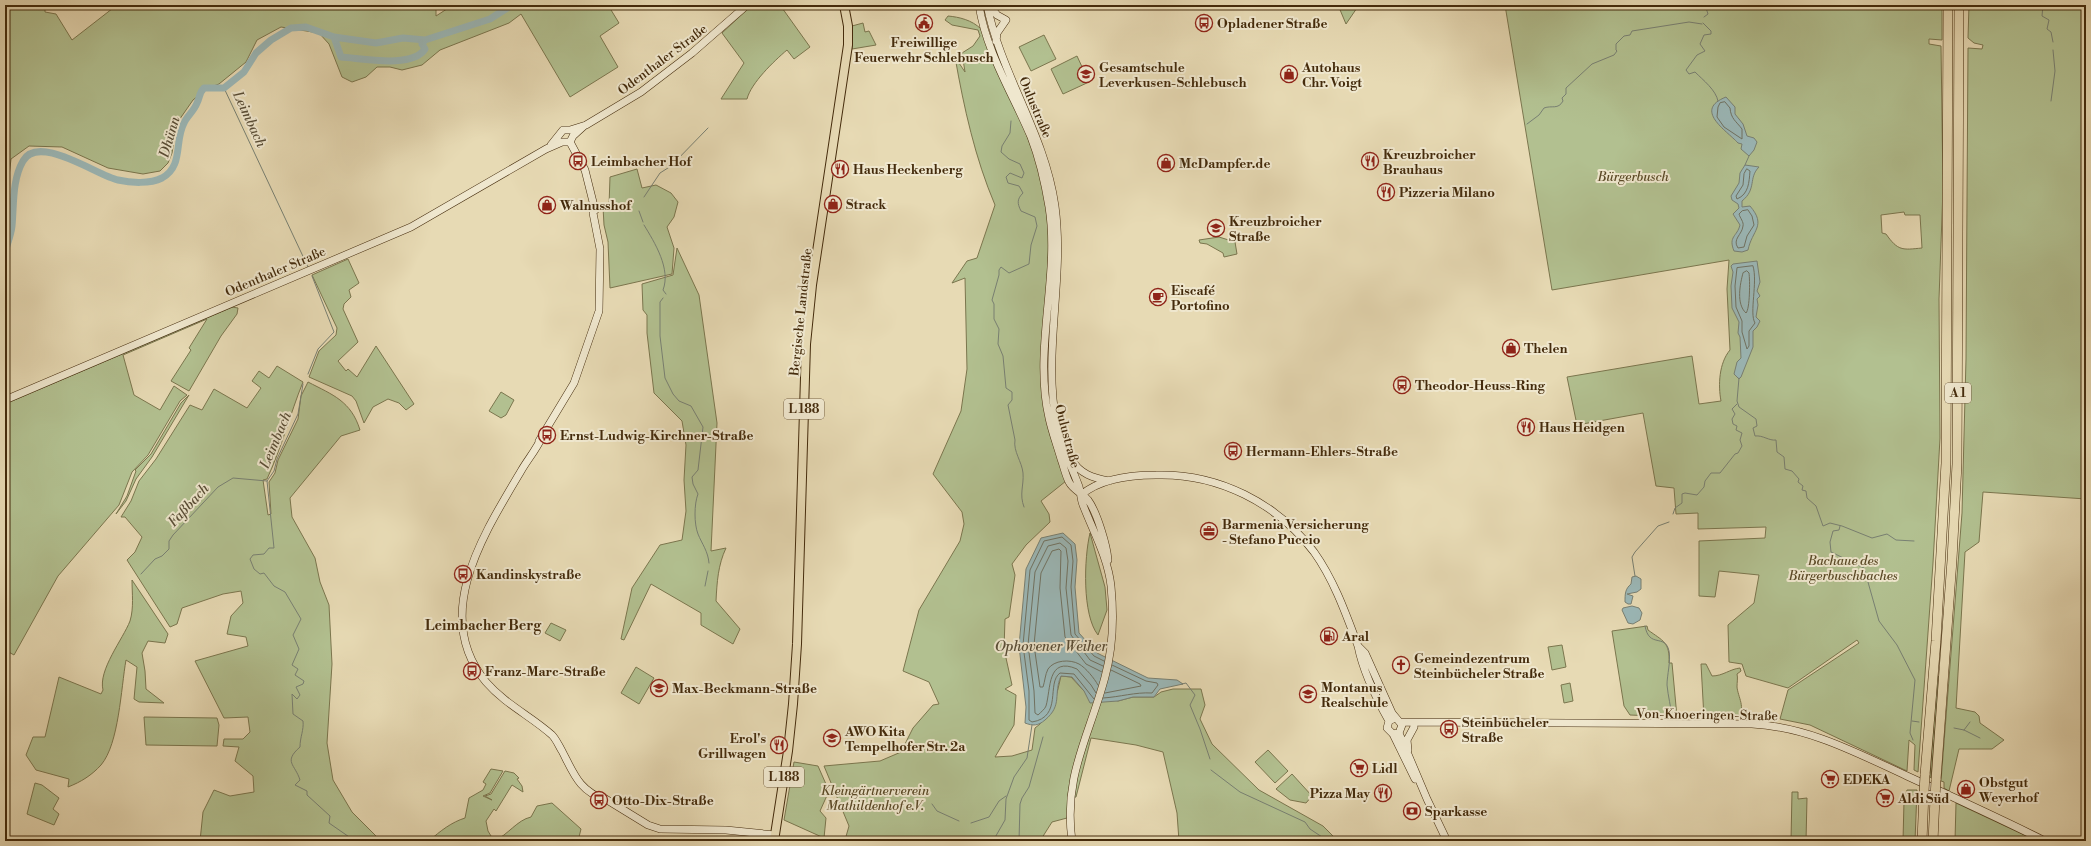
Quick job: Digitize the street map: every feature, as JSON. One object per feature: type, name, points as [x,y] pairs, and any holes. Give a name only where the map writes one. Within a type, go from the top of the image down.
[{"type":"highway","name":"A 1","points":[[1922,841],[1925,775],[1936,641],[1945,479],[1948,5]]},
{"type":"highway","name":"A 1","points":[[1933,841],[1952,560],[1956,472],[1959,5]]},
{"type":"main road","name":"Odenthaler Straße","points":[[5,400],[411,227],[567,138],[655,83],[709,39],[747,5]]},
{"type":"main road","name":"Bergische Landstraße","points":[[777,820],[792,719],[797,644],[806,344],[812,285],[848,45],[848,26],[844,5]]},
{"type":"main road","name":"Oulustraße","points":[[979,5],[981,21],[1031,138],[1040,162],[1045,186],[1052,234],[1045,356],[1046,406],[1069,483],[1081,495]]},
{"type":"main road","name":"Oulustraße","points":[[988,5],[996,42],[1037,138],[1047,169],[1055,205],[1058,244],[1051,347],[1051,384],[1056,418],[1062,444],[1081,495]]},
{"type":"main road","points":[[988,5],[997,15],[1006,20],[997,33],[996,42]]},
{"type":"main road","points":[[567,138],[585,170],[594,206],[593,213],[598,231],[601,275],[599,304],[595,311],[593,327],[574,383],[542,437],[532,449],[526,463],[500,505],[474,556],[463,603],[464,635],[467,648],[486,681],[511,706],[552,736],[576,778],[606,800],[648,825],[660,829],[679,830],[689,828],[763,833],[774,838]]},
{"type":"main road","points":[[1056,418],[1065,446],[1073,463],[1088,475],[1109,481]]},
{"type":"main road","points":[[1072,841],[1070,810],[1072,784],[1105,677],[1111,645],[1112,609],[1107,564],[1082,502],[1081,495],[1090,488],[1109,481],[1140,475],[1172,474],[1221,484],[1260,502],[1291,526],[1314,553],[1336,592],[1358,646],[1365,653],[1424,793],[1447,841]]},
{"type":"main road","name":"Von-Knoeringen-Straße","points":[[1396,726],[1414,727],[1441,723]]},
{"type":"main road","name":"Von-Knoeringen-Straße","points":[[1396,726],[1441,723],[1752,724],[1794,729],[1853,751],[2045,841]]},
{"type":"main road","points":[[1396,726],[1410,772],[1424,793]]},
{"type":"main road","points":[[1410,760],[1407,740],[1414,727]]},
{"type":"main road","points":[[763,833],[774,825],[777,820]]},
{"type":"main road","name":"L 188","points":[[774,838],[777,820]]},
{"type":"green space","points":[[5,5],[45,5],[45,12],[56,14],[72,40],[117,5],[436,5],[436,16],[453,5],[608,5],[619,23],[600,36],[618,67],[570,97],[521,14],[509,23],[440,50],[422,65],[402,70],[390,67],[377,67],[366,77],[352,82],[342,77],[329,44],[319,33],[281,27],[257,40],[246,62],[219,84],[208,88],[193,100],[177,123],[172,153],[168,163],[160,171],[143,174],[108,168],[62,147],[29,146],[11,159],[5,212]]},
{"type":"green space","points":[[752,5],[780,5],[810,47],[794,59],[787,50],[758,79],[747,99],[721,99],[744,63],[722,33]]},
{"type":"green space","points":[[1338,5],[1359,5],[1346,24]]},
{"type":"green space","name":"Bürgerbusch","points":[[1505,5],[1942,5],[1942,40],[1929,39],[1929,44],[1941,46],[1943,188],[1939,299],[1940,438],[1933,563],[1918,772],[1914,770],[1915,745],[1909,740],[1907,771],[1810,725],[1780,719],[1788,690],[1859,643],[1857,640],[1788,688],[1746,676],[1742,664],[1729,662],[1728,625],[1754,603],[1759,575],[1719,571],[1715,597],[1699,596],[1699,541],[1765,538],[1766,527],[1698,529],[1698,513],[1676,514],[1674,488],[1656,486],[1643,413],[1577,425],[1567,377],[1692,356],[1699,404],[1721,401],[1720,374],[1726,355],[1730,350],[1727,289],[1729,260],[1552,290]],"holes":[[[1904,212],[1905,215],[1920,215],[1922,248],[1901,248],[1894,244],[1886,234],[1882,233],[1881,215]]]},
{"type":"green space","points":[[1969,5],[2086,5],[2086,499],[1983,492],[1979,542],[1965,552],[1956,708],[1975,712],[1979,716],[1980,723],[2004,740],[1992,749],[1959,749],[1949,791],[1944,788],[1944,782],[1941,781],[1962,513],[1966,359],[1968,48],[1982,49],[1983,45],[1974,43],[1968,38]]},
{"type":"green space","name":"Kleingärtnerverein Mathildenhof e.V.","points":[[948,16],[957,17],[974,23],[981,29],[1021,120],[1036,159],[1046,198],[1049,242],[1042,387],[1050,435],[1066,481],[1041,501],[1049,514],[1050,522],[1026,545],[1012,564],[1015,575],[1009,617],[1005,619],[1004,649],[1012,685],[1005,689],[1016,695],[1014,725],[995,757],[1012,756],[1032,750],[1035,728],[1040,724],[1057,693],[1061,676],[1071,677],[1084,691],[1118,701],[1133,697],[1154,697],[1161,692],[1173,689],[1201,689],[1205,705],[1200,719],[1212,744],[1259,790],[1323,826],[1338,841],[1179,841],[1177,813],[1163,752],[1136,745],[1091,738],[1076,797],[1069,798],[1067,818],[1052,822],[1040,841],[845,840],[849,826],[824,766],[880,761],[901,752],[913,728],[933,705],[939,704],[929,682],[903,671],[919,610],[960,541],[964,524],[962,512],[933,474],[961,411],[967,369],[965,278],[952,283],[967,261],[977,258],[995,205],[976,151],[962,95],[955,57],[965,72],[962,53],[973,46],[980,36],[978,30],[952,25],[945,20]]},
{"type":"green space","points":[[863,23],[865,32],[869,31],[876,45],[852,49],[852,26]]},
{"type":"green space","points":[[1044,35],[1056,59],[1031,71],[1019,47]]},
{"type":"green space","points":[[1077,56],[1089,82],[1063,94],[1051,69]]},
{"type":"green space","points":[[637,169],[642,188],[656,185],[671,193],[678,202],[674,217],[667,227],[674,248],[672,274],[610,288],[608,242],[604,225],[603,207],[609,206],[610,177]]},
{"type":"green space","points":[[1219,237],[1235,242],[1237,254],[1224,257],[1223,253],[1207,244],[1200,243],[1199,240]]},
{"type":"green space","points":[[677,248],[699,295],[717,423],[711,551],[726,548],[723,554],[717,580],[716,601],[740,629],[733,644],[701,625],[701,613],[651,584],[624,640],[621,639],[632,588],[660,545],[682,540],[686,511],[684,480],[686,445],[682,421],[654,393],[647,333],[647,315],[643,310],[642,284],[673,275]]},
{"type":"green space","points":[[348,259],[359,283],[349,290],[351,297],[344,304],[343,309],[358,342],[338,361],[346,371],[348,369],[357,377],[376,346],[414,404],[406,410],[399,403],[388,399],[373,407],[364,423],[356,401],[352,396],[309,377],[319,351],[336,335],[337,328],[312,275]]},
{"type":"green space","points":[[232,307],[238,308],[237,314],[221,336],[189,391],[171,381],[191,350],[189,348],[207,319],[123,355],[134,395],[160,410],[174,386],[187,395],[180,401],[148,455],[132,472],[119,505],[58,576],[14,655],[5,650],[5,404]]},
{"type":"green space","points":[[277,366],[303,382],[282,443],[267,479],[263,480],[268,515],[271,514],[269,482],[275,473],[278,460],[298,419],[301,396],[308,382],[333,395],[346,405],[352,412],[360,430],[341,436],[290,498],[292,517],[315,558],[320,582],[329,605],[332,664],[327,743],[333,780],[352,812],[381,841],[200,841],[203,812],[214,790],[230,796],[254,792],[253,776],[235,761],[239,747],[223,746],[224,739],[243,739],[250,732],[248,717],[224,718],[195,661],[248,646],[246,637],[227,634],[231,616],[243,603],[241,591],[223,594],[182,608],[177,624],[170,627],[127,560],[135,552],[142,537],[125,517],[121,517],[131,501],[139,481],[156,459],[190,405],[202,410],[214,389],[247,408],[261,388],[252,381],[259,371],[269,378]]},
{"type":"green space","points":[[501,392],[514,400],[506,415],[501,418],[489,411]]},
{"type":"green space","points":[[189,395],[152,457],[136,479],[126,501],[116,514],[127,496],[136,471],[135,470],[151,454],[181,403]]},
{"type":"green space","points":[[1090,533],[1105,587],[1107,610],[1098,635],[1089,614],[1087,601],[1086,557]]},
{"type":"green space","points":[[132,580],[168,634],[165,643],[148,641],[142,653],[146,689],[164,703],[139,702],[134,699],[137,667],[126,660],[116,730],[107,756],[94,772],[68,787],[69,779],[36,770],[26,755],[33,737],[45,737],[59,677],[101,694],[103,690],[102,682],[104,673],[130,621],[132,606]]},
{"type":"green space","points":[[551,623],[566,630],[560,641],[545,633]]},
{"type":"green space","points":[[1647,626],[1648,630],[1662,640],[1667,646],[1669,663],[1672,663],[1677,717],[1630,715],[1624,706],[1612,631]]},
{"type":"green space","points":[[1562,645],[1566,667],[1552,670],[1548,647]]},
{"type":"green space","points":[[1701,664],[1706,664],[1712,676],[1720,675],[1740,668],[1741,671],[1737,674],[1737,687],[1741,702],[1741,710],[1738,718],[1704,718]]},
{"type":"green space","points":[[636,667],[654,678],[639,704],[621,693]]},
{"type":"green space","points":[[1937,676],[1939,677],[1931,778],[1930,777]]},
{"type":"green space","points":[[1570,683],[1573,701],[1564,703],[1561,685]]},
{"type":"green space","points":[[144,717],[217,718],[219,725],[217,746],[146,745]]},
{"type":"green space","points":[[1268,750],[1288,771],[1275,783],[1255,762]]},
{"type":"green space","points":[[794,762],[818,766],[829,791],[820,811],[826,818],[824,838],[784,820]]},
{"type":"green space","points":[[491,769],[503,771],[490,793],[483,796],[492,800],[485,796],[491,794],[505,771],[514,773],[519,778],[517,779],[522,786],[523,792],[512,785],[496,811],[494,809],[486,821],[488,831],[494,841],[429,841],[446,827],[465,818],[469,798],[483,790],[486,784],[483,782]]},
{"type":"green space","points":[[1292,774],[1312,796],[1306,803],[1290,800],[1276,789]]},
{"type":"green space","points":[[35,783],[42,785],[59,798],[53,809],[59,814],[54,825],[27,814]]},
{"type":"green space","points":[[1907,790],[1917,790],[1915,841],[1903,841],[1904,801]]},
{"type":"green space","points":[[1792,792],[1798,792],[1798,799],[1807,798],[1806,841],[1791,841]]},
{"type":"green space","points":[[552,803],[581,829],[578,841],[494,841],[521,821],[531,817],[537,806]]},
{"type":"green space","points":[[1956,803],[2037,841],[1955,841]]},
{"type":"water","points":[[1726,97],[1735,107],[1735,114],[1743,124],[1747,136],[1754,138],[1757,142],[1754,150],[1749,156],[1741,149],[1742,144],[1738,143],[1720,126],[1712,114],[1712,108],[1717,102]]},
{"type":"water","points":[[1745,165],[1759,167],[1754,175],[1747,197],[1742,201],[1742,207],[1750,206],[1755,213],[1758,223],[1748,250],[1742,252],[1734,251],[1732,246],[1732,239],[1740,225],[1733,214],[1739,208],[1738,204],[1732,200],[1731,196],[1739,183],[1740,173]]},
{"type":"water","points":[[1757,261],[1760,282],[1757,291],[1760,296],[1757,299],[1758,305],[1756,317],[1760,321],[1753,331],[1753,347],[1739,379],[1734,374],[1737,362],[1741,358],[1740,337],[1738,333],[1739,322],[1732,308],[1731,286],[1733,272],[1731,266],[1733,264]]},
{"type":"water","name":"Ophovener Weiher","points":[[1063,533],[1075,544],[1077,560],[1075,587],[1079,633],[1097,653],[1148,678],[1177,680],[1183,684],[1160,689],[1154,697],[1133,697],[1118,701],[1090,703],[1084,691],[1072,677],[1061,676],[1056,704],[1051,715],[1038,724],[1031,725],[1025,723],[1026,707],[1019,646],[1026,569],[1041,538]]},
{"type":"water","points":[[1636,576],[1641,579],[1641,589],[1637,592],[1627,594],[1633,596],[1631,604],[1628,604],[1625,602],[1625,594],[1626,590],[1631,584],[1632,577]]},
{"type":"water","points":[[1632,606],[1639,608],[1642,613],[1640,620],[1633,624],[1628,623],[1622,610],[1623,608]]},
{"type":"waterway","name":"Dhünn","points":[[5,253],[11,229],[15,184],[19,168],[23,161],[31,154],[41,152],[69,158],[118,180],[129,182],[157,180],[169,173],[173,167],[178,153],[181,130],[185,120],[196,106],[202,90],[204,88],[224,88],[244,72],[256,53],[271,40],[291,28],[306,27],[334,37],[341,57],[398,61],[409,59],[418,55],[425,49],[422,44],[425,40],[490,19],[512,5]]},
{"type":"waterway","points":[[1704,17],[1708,14],[1705,5]]},
{"type":"waterway","points":[[2043,5],[2042,16],[2049,20],[2047,29],[2051,32],[2053,42]]},
{"type":"waterway","points":[[1527,124],[1539,115],[1544,108],[1561,104],[1563,101],[1562,98],[1566,94],[1566,88],[1592,64],[1614,55],[1617,51],[1616,44],[1624,36],[1630,35],[1632,31],[1689,22],[1702,24]]},
{"type":"waterway","points":[[1703,23],[1711,31],[1711,34],[1704,35],[1700,44],[1705,51],[1697,55],[1686,70],[1689,74],[1695,72],[1712,89],[1718,101]]},
{"type":"waterway","name":"Dhünn","points":[[334,37],[376,43],[403,38],[425,40]]},
{"type":"waterway","points":[[2051,101],[2055,71],[2053,50]]},
{"type":"waterway","name":"Leimbach","points":[[224,88],[308,267]]},
{"type":"waterway","points":[[1011,121],[1010,133],[1002,146],[1001,152],[1009,159],[1020,164],[1024,173],[1022,178],[1010,173],[1006,177],[1008,183],[1019,186],[1023,193],[1018,203],[1021,211],[1035,217],[1037,226],[1031,245],[1029,264],[1009,273],[1001,267],[992,300],[994,304],[994,319],[999,329],[998,344],[1003,356],[1006,388],[1012,392],[1012,400],[1008,405],[1015,440],[1015,448],[1023,473],[1022,494],[1024,507]]},
{"type":"waterway","points":[[644,197],[660,173],[671,166],[708,128]]},
{"type":"waterway","points":[[1745,165],[1749,156]]},
{"type":"waterway","points":[[639,211],[643,222]]},
{"type":"waterway","points":[[644,225],[661,256],[665,274],[663,290],[666,294]]},
{"type":"waterway","name":"Leimbach","points":[[308,374],[318,349],[334,332],[312,276]]},
{"type":"waterway","points":[[663,298],[660,302],[660,336],[665,378],[673,394],[679,401],[691,406],[703,427],[698,470],[692,477],[693,484],[698,494],[695,508],[695,520],[709,563]]},
{"type":"waterway","points":[[1739,378],[1737,401],[1739,407],[1756,419],[1757,426],[1753,428],[1755,436],[1776,440],[1777,452],[1784,457],[1785,469],[1792,471],[1799,479],[1798,482],[1803,486],[1802,490],[1806,491],[1807,498],[1816,506],[1823,526],[1830,523],[1842,526],[1872,538],[1887,534],[1896,540],[1914,541]]},
{"type":"waterway","name":"Leimbach","points":[[303,384],[298,414],[277,459],[274,471],[267,481],[274,548],[269,548],[264,554],[253,555],[250,559],[254,569],[260,574],[264,573],[274,586],[285,592],[301,619],[293,635],[299,649],[292,665],[298,669],[295,675],[304,681],[303,684],[296,687],[300,695],[297,699],[292,694],[293,714],[303,721],[300,747],[292,756],[291,760],[300,780],[295,785],[307,791],[307,795],[330,816],[329,823],[355,841]]},
{"type":"waterway","points":[[1673,514],[1675,508],[1682,503],[1682,494],[1697,495],[1704,487],[1705,481],[1711,473],[1720,473],[1735,454],[1738,453],[1742,446],[1740,440],[1742,433],[1736,430],[1737,426],[1733,424],[1732,419],[1735,414],[1732,409],[1737,404]]},
{"type":"waterway","name":"Faßbach","points":[[141,574],[155,559],[162,556],[169,549],[169,541],[173,535],[218,487],[233,478],[267,481]]},
{"type":"waterway","points":[[1635,576],[1632,557],[1635,552],[1658,526],[1669,522]]},
{"type":"waterway","points":[[1840,526],[1839,530],[1833,531],[1830,542],[1831,552],[1864,568],[1879,621],[1897,645],[1915,680],[1910,733],[1913,740]]},
{"type":"waterway","points":[[705,586],[708,571]]},
{"type":"waterway","points":[[1645,626],[1650,637],[1664,643],[1669,651],[1670,659],[1667,685],[1672,717]]},
{"type":"waterway","points":[[1182,684],[1186,683],[1195,695],[1190,705],[1210,759]]},
{"type":"waterway","points":[[1912,721],[1919,722]]},
{"type":"waterway","points":[[1964,730],[1970,722]]},
{"type":"waterway","points":[[993,841],[1005,820],[1006,799],[1014,777],[1027,758],[1032,725]]},
{"type":"waterway","points":[[1954,728],[1964,730],[1980,738]]},
{"type":"waterway","points":[[1019,841],[1020,804],[1029,787],[1043,737]]},
{"type":"waterway","points":[[1211,770],[1240,792],[1305,822],[1310,829],[1328,841]]},
{"type":"waterway","points":[[971,823],[989,817],[999,801],[1006,796]]},
{"type":"waterway","points":[[932,804],[937,811],[959,821]]},
{"type":"place","name":"Freiwillige Feuerwehr Schlebusch","points":[[924,23]]},
{"type":"place","name":"Opladener Straße","points":[[1204,23]]},
{"type":"place","name":"Gesamtschule Leverkusen-Schlebusch","points":[[1086,74]]},
{"type":"place","name":"Autohaus Chr. Voigt","points":[[1289,74]]},
{"type":"place","name":"Leimbacher Hof","points":[[578,161]]},
{"type":"place","name":"Kreuzbroicher Brauhaus","points":[[1370,161]]},
{"type":"place","name":"McDampfer.de","points":[[1166,163]]},
{"type":"place","name":"Haus Heckenberg","points":[[840,169]]},
{"type":"place","name":"Pizzeria Milano","points":[[1386,192]]},
{"type":"place","name":"Strack","points":[[833,204]]},
{"type":"place","name":"Walnusshof","points":[[547,205]]},
{"type":"place","name":"Kreuzbroicher Straße","points":[[1216,228]]},
{"type":"place","name":"Eiscafé Portofino","points":[[1158,297]]},
{"type":"place","name":"Thelen","points":[[1511,348]]},
{"type":"place","name":"Theodor-Heuss-Ring","points":[[1402,385]]},
{"type":"place","name":"Haus Heidgen","points":[[1526,427]]},
{"type":"place","name":"Ernst-Ludwig-Kirchner-Straße","points":[[547,435]]},
{"type":"place","name":"Hermann-Ehlers-Straße","points":[[1233,451]]},
{"type":"place","name":"Barmenia Versicherung - Stefano Puccio","points":[[1209,531]]},
{"type":"place","name":"Kandinskystraße","points":[[463,574]]},
{"type":"place","name":"Aral","points":[[1329,636]]},
{"type":"place","name":"Gemeindezentrum Steinbücheler Straße","points":[[1401,665]]},
{"type":"place","name":"Franz-Marc-Straße","points":[[472,671]]},
{"type":"place","name":"Max-Beckmann-Straße","points":[[659,688]]},
{"type":"place","name":"Montanus Realschule","points":[[1308,694]]},
{"type":"place","name":"Steinbücheler Straße","points":[[1449,729]]},
{"type":"place","name":"AWO Kita Tempelhofer Str. 2a","points":[[832,738]]},
{"type":"place","name":"Erol's Grillwagen","points":[[779,745]]},
{"type":"place","name":"Lidl","points":[[1359,768]]},
{"type":"place","name":"EDEKA","points":[[1830,779]]},
{"type":"place","name":"Obstgut Weyerhof","points":[[1966,789]]},
{"type":"place","name":"Pizza May","points":[[1383,793]]},
{"type":"place","name":"Aldi Süd","points":[[1885,798]]},
{"type":"place","name":"Otto-Dix-Straße","points":[[599,800]]},
{"type":"place","name":"Sparkasse","points":[[1412,811]]},
{"type":"district","name":"Leimbacher Berg","points":[[483,625]]},
{"type":"park label","name":"Bachaue des Bürgerbuschbaches","points":[[1843,568]]}]
